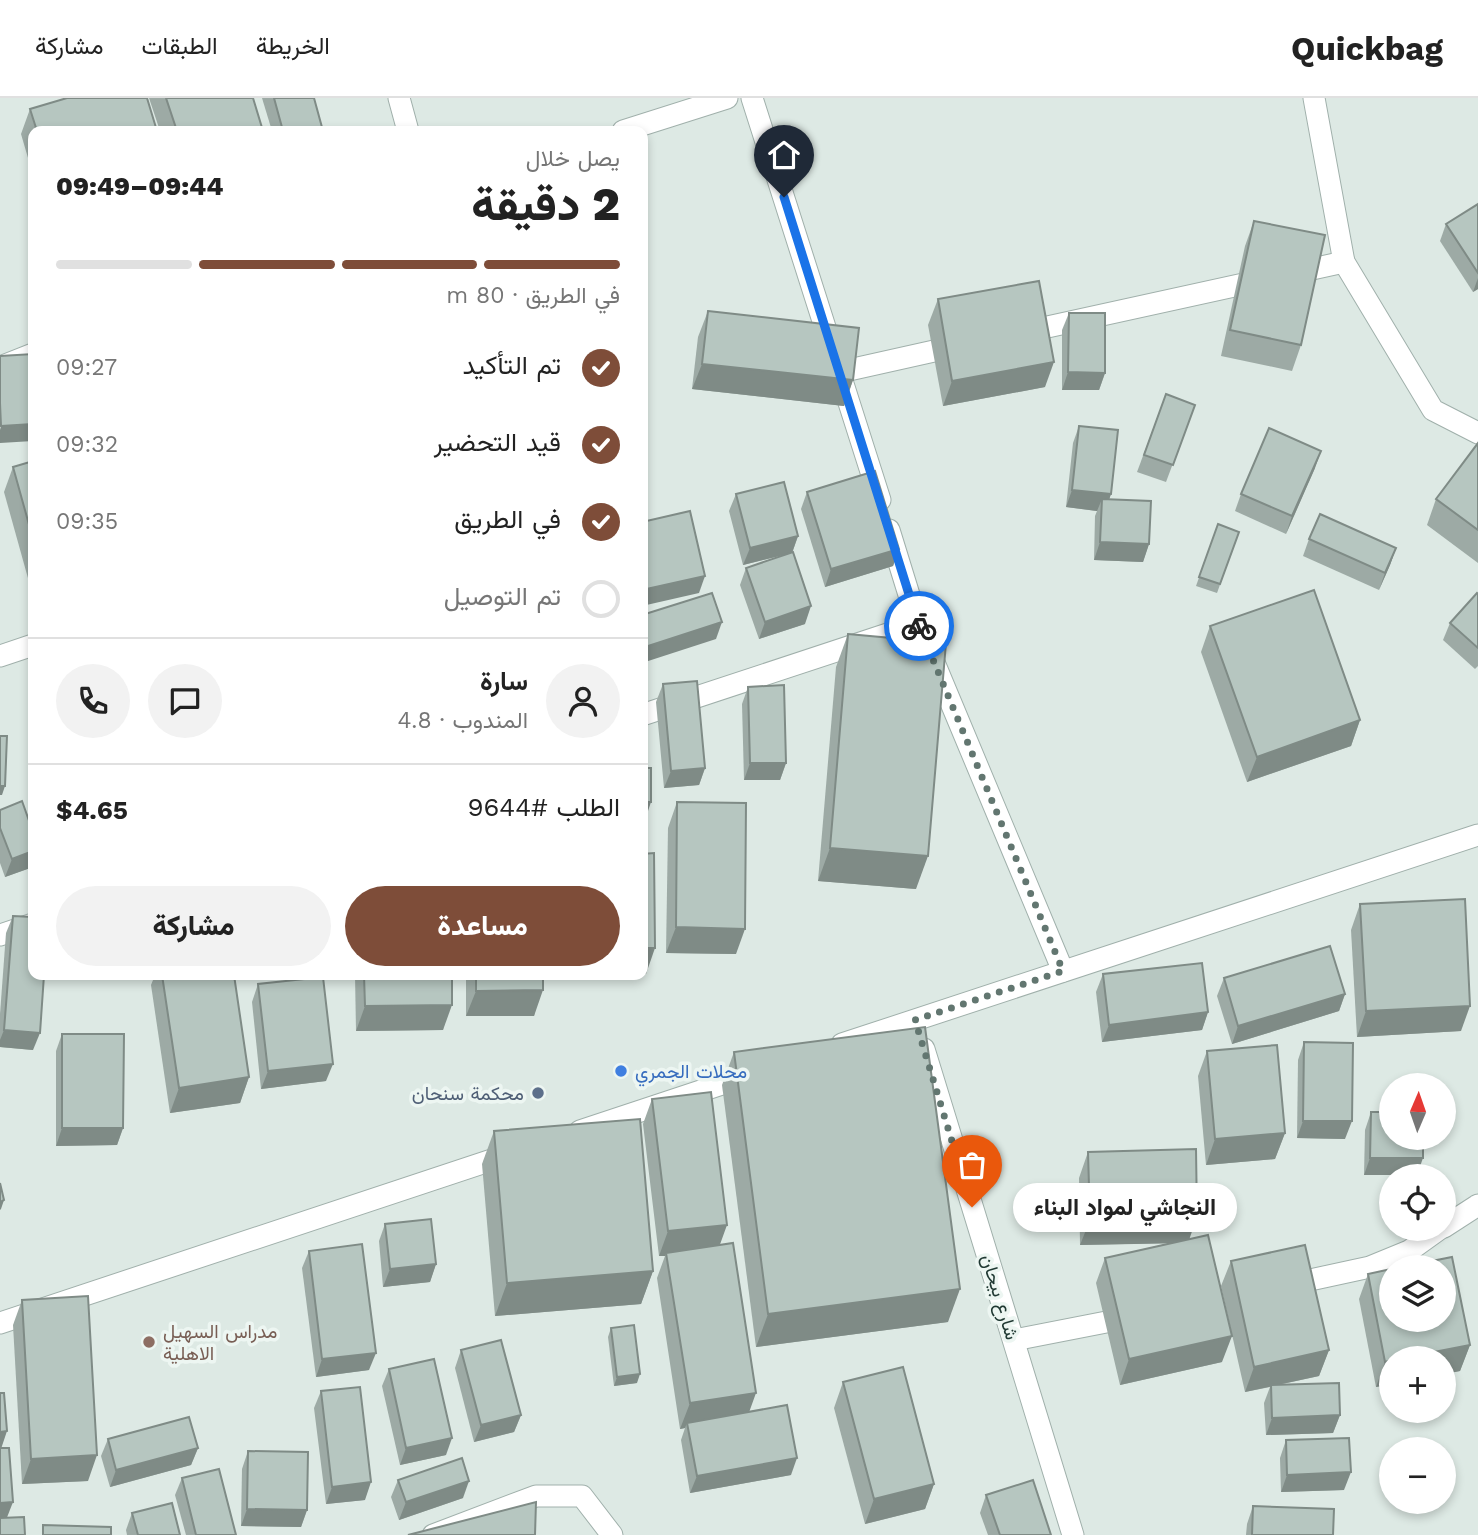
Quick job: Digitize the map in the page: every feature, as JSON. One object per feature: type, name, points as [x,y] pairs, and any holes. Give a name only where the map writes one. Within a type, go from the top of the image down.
[{"type":"street","points":[[399,98],[407,126]]},
{"type":"street","points":[[639,126],[727,98]]},
{"type":"street","points":[[752,98],[918,624],[1063,971]]},
{"type":"street","points":[[1314,98],[1344,262],[1433,410],[1478,433]]},
{"type":"street","points":[[1004,336],[1344,262]]},
{"type":"street","points":[[840,372],[976,342]]},
{"type":"street","points":[[2,359],[28,355]]},
{"type":"street","points":[[648,713],[918,624]]},
{"type":"street","points":[[0,656],[28,647]]},
{"type":"street","points":[[822,1051],[1478,835]]},
{"type":"street","points":[[0,935],[28,926]]},
{"type":"street","name":"شارع بيحان","points":[[915,1020],[1073,1535]]},
{"type":"street","points":[[557,1139],[769,1068]]},
{"type":"street","points":[[0,1323],[530,1147]]},
{"type":"street","points":[[1456,1219],[1478,1205]]},
{"type":"street","points":[[1268,1289],[1370,1267],[1409,1251],[1423,1241]]},
{"type":"street","points":[[1014,1340],[1148,1314]]},
{"type":"street","points":[[433,1535],[536,1496],[582,1496],[612,1535]]},
{"type":"building","points":[[67,98],[147,98],[155,126],[35,126],[30,109]]},
{"type":"building","points":[[166,98],[253,98],[261,126],[175,126]]},
{"type":"building","points":[[274,98],[314,98],[322,126],[282,126]]},
{"type":"building","points":[[1478,204],[1478,273],[1446,224]]},
{"type":"building","points":[[1254,221],[1325,235],[1301,345],[1230,330]]},
{"type":"building","points":[[1039,281],[1054,362],[952,381],[938,299]]},
{"type":"building","points":[[708,311],[859,328],[853,380],[702,364]]},
{"type":"building","points":[[1069,313],[1105,313],[1105,373],[1068,372]]},
{"type":"building","points":[[28,354],[28,424],[1,426],[0,356]]},
{"type":"building","points":[[1166,394],[1195,405],[1173,465],[1144,455]]},
{"type":"building","points":[[1079,426],[1118,430],[1111,494],[1072,490]]},
{"type":"building","points":[[1269,428],[1321,451],[1292,516],[1241,494]]},
{"type":"building","points":[[1478,443],[1478,530],[1436,499]]},
{"type":"building","points":[[28,462],[28,521],[13,467]]},
{"type":"building","points":[[875,471],[899,549],[831,569],[807,492]]},
{"type":"building","points":[[784,482],[798,536],[750,548],[736,494]]},
{"type":"building","points":[[1102,499],[1151,501],[1149,544],[1100,542]]},
{"type":"building","points":[[690,511],[705,576],[648,589],[648,521]]},
{"type":"building","points":[[1320,514],[1396,548],[1385,573],[1309,539]]},
{"type":"building","points":[[1218,524],[1239,532],[1220,584],[1199,577]]},
{"type":"building","points":[[793,552],[811,606],[765,622],[746,568]]},
{"type":"building","points":[[1314,590],[1360,720],[1257,757],[1210,626]]},
{"type":"building","points":[[712,593],[722,622],[648,646],[648,613]]},
{"type":"building","points":[[1478,594],[1478,648],[1450,623]]},
{"type":"building","points":[[848,634],[946,643],[928,856],[830,848]]},
{"type":"building","points":[[697,681],[705,768],[671,771],[663,684]]},
{"type":"building","points":[[784,685],[786,763],[750,763],[748,687]]},
{"type":"building","points":[[0,736],[7,736],[5,786],[0,786]]},
{"type":"building","points":[[648,768],[651,768],[651,802],[648,802]]},
{"type":"building","points":[[22,801],[28,818],[28,853],[12,859],[0,828],[0,810]]},
{"type":"building","points":[[677,802],[746,803],[745,929],[676,927]]},
{"type":"building","points":[[654,853],[655,948],[648,948],[648,854]]},
{"type":"building","points":[[1465,899],[1470,1006],[1366,1011],[1360,904]]},
{"type":"building","points":[[13,916],[28,917],[28,980],[44,980],[40,1033],[4,1030]]},
{"type":"building","points":[[1330,946],[1345,994],[1238,1026],[1224,978]]},
{"type":"building","points":[[1202,963],[1208,1012],[1109,1025],[1103,974]]},
{"type":"building","points":[[163,980],[235,980],[249,1077],[179,1088]]},
{"type":"building","points":[[323,980],[333,1064],[268,1071],[258,984]]},
{"type":"building","points":[[364,980],[452,980],[452,1005],[365,1006]]},
{"type":"building","points":[[476,980],[543,980],[543,990],[476,991]]},
{"type":"building","points":[[925,1027],[960,1289],[768,1314],[734,1052]]},
{"type":"building","points":[[62,1034],[124,1034],[123,1128],[62,1128]]},
{"type":"building","points":[[1304,1042],[1353,1043],[1352,1121],[1303,1121]]},
{"type":"building","points":[[1277,1045],[1285,1133],[1215,1139],[1207,1051]]},
{"type":"building","points":[[711,1092],[727,1225],[668,1231],[652,1099]]},
{"type":"building","points":[[1371,1112],[1379,1112],[1379,1150],[1423,1150],[1423,1158],[1370,1158]]},
{"type":"building","points":[[640,1119],[653,1271],[507,1283],[494,1131]]},
{"type":"building","points":[[1196,1149],[1197,1217],[1090,1220],[1088,1152]]},
{"type":"building","points":[[0,1183],[4,1200],[0,1202]]},
{"type":"building","points":[[431,1219],[436,1264],[390,1269],[385,1224]]},
{"type":"building","points":[[1208,1235],[1232,1336],[1129,1359],[1105,1258]]},
{"type":"building","points":[[733,1243],[756,1393],[690,1403],[666,1253]]},
{"type":"building","points":[[362,1244],[376,1353],[322,1359],[309,1251]]},
{"type":"building","points":[[1305,1245],[1329,1350],[1254,1367],[1231,1261]]},
{"type":"building","points":[[1379,1272],[1379,1331],[1368,1274]]},
{"type":"building","points":[[1456,1277],[1470,1345],[1456,1348],[1382,1346],[1379,1332],[1456,1332]]},
{"type":"building","points":[[88,1296],[97,1455],[31,1459],[22,1300]]},
{"type":"building","points":[[634,1325],[640,1374],[617,1377],[611,1328]]},
{"type":"building","points":[[501,1340],[521,1415],[481,1425],[461,1350]]},
{"type":"building","points":[[434,1359],[452,1438],[406,1448],[389,1369]]},
{"type":"building","points":[[903,1367],[934,1484],[874,1499],[843,1382]]},
{"type":"building","points":[[1339,1383],[1340,1415],[1272,1418],[1271,1385]]},
{"type":"building","points":[[360,1387],[371,1482],[332,1487],[321,1391]]},
{"type":"building","points":[[0,1393],[4,1393],[7,1431],[0,1432]]},
{"type":"building","points":[[787,1405],[797,1458],[697,1476],[687,1423]]},
{"type":"building","points":[[189,1417],[198,1448],[116,1470],[108,1439]]},
{"type":"building","points":[[1349,1438],[1351,1472],[1287,1475],[1286,1440]]},
{"type":"building","points":[[0,1448],[9,1448],[13,1502],[0,1503]]},
{"type":"building","points":[[248,1451],[308,1452],[307,1510],[247,1509]]},
{"type":"building","points":[[462,1458],[469,1481],[406,1502],[398,1480]]},
{"type":"building","points":[[219,1469],[236,1535],[196,1535],[182,1478]]},
{"type":"building","points":[[1033,1480],[1051,1535],[1000,1535],[986,1495]]},
{"type":"building","points":[[536,1502],[535,1535],[408,1535]]},
{"type":"building","points":[[172,1503],[180,1535],[138,1535],[132,1513]]},
{"type":"building","points":[[1253,1506],[1334,1509],[1333,1535],[1252,1535]]},
{"type":"building","points":[[24,1517],[25,1535],[0,1535],[0,1518]]},
{"type":"building","points":[[43,1525],[111,1527],[111,1535],[43,1535]]},
{"type":"way so far","points":[[919,626],[1063,971],[915,1020],[972,1207]]},
{"type":"place","name":"محلات الجمري","points":[[621,1071]]},
{"type":"place","name":"محكمة سنحان","points":[[538,1093]]},
{"type":"place","name":"النجاشي لمواد البناء","points":[[972,1207]]},
{"type":"place","name":"مدراس السهيل الاهلية","points":[[149,1342]]},
{"type":"route","points":[[784,197],[919,626]]}]
